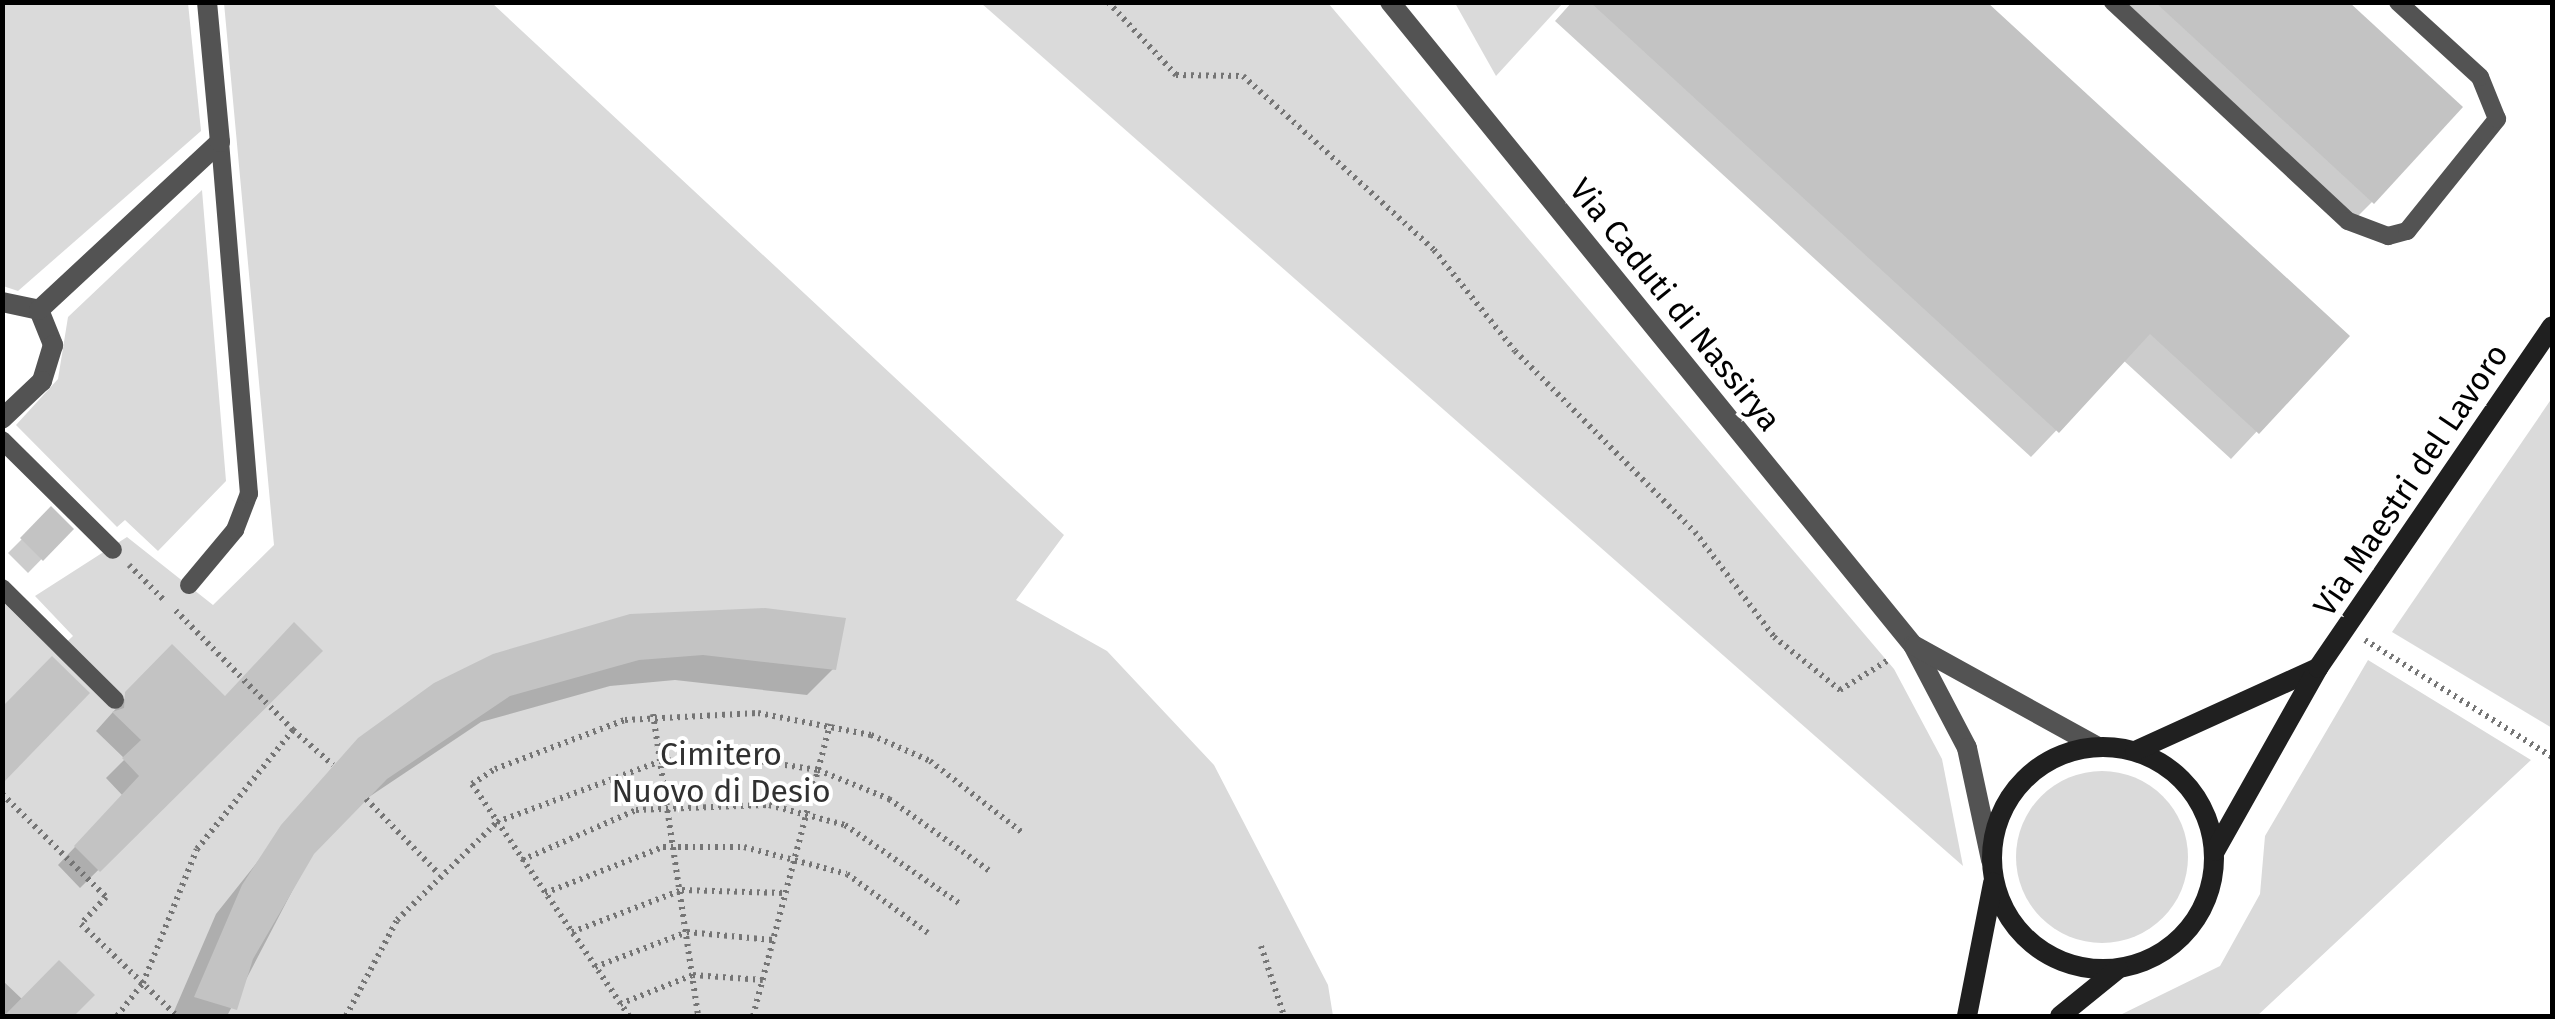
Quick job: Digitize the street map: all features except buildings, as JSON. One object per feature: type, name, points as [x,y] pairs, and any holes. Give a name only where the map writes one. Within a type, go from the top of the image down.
[{"type":"main road","name":"Via Maestri del Lavoro","points":[[2215,851],[2318,668],[2552,326]]},
{"type":"main road","name":"Via Maestri del Lavoro","points":[[2135,751],[2318,668]]},
{"type":"main road","points":[[1967,1016],[1992,870],[2010,795],[2063,753],[2096,746],[2135,751],[2191,788],[2215,851],[2199,915],[2164,950],[2118,969],[2060,1016]]},
{"type":"main road","points":[[1992,870],[2009,920],[2038,950],[2076,967],[2118,969]]},
{"type":"street","points":[[39,310],[220,142],[207,2]]},
{"type":"street","name":"Via Caduti di Nassirya","points":[[1390,2],[1913,644],[1966,748],[1992,870]]},
{"type":"street","points":[[2,302],[39,310]]},
{"type":"street","points":[[2,420],[50,367],[54,345],[39,310]]},
{"type":"street","name":"Via Caduti di Nassirya","points":[[1913,644],[2096,746]]},
{"type":"lane","points":[[2113,2],[2348,221],[2388,236],[2407,231],[2497,119],[2480,77],[2398,2]]},
{"type":"lane","points":[[189,585],[236,530],[249,494],[220,142]]},
{"type":"lane","points":[[2,440],[114,550]]},
{"type":"lane","points":[[2,588],[114,700]]},
{"type":"path","points":[[1108,2],[1176,74],[1243,76],[1434,250],[1515,350],[1695,532],[1774,636],[1840,690],[1913,644]]},
{"type":"path","points":[[114,550],[293,730],[333,765]]},
{"type":"path","points":[[2347,630],[2552,757]]},
{"type":"path","points":[[628,1016],[472,784],[553,742],[653,714],[758,713],[830,724],[930,760],[1024,834]]},
{"type":"path","points":[[653,714],[698,1016]]},
{"type":"path","points":[[754,1016],[830,724]]},
{"type":"path","points":[[117,1016],[143,983],[197,850],[293,730]]},
{"type":"path","points":[[346,1016],[397,920],[437,872],[497,822],[661,762],[733,757],[818,770],[889,799],[991,872]]},
{"type":"path","points":[[2,794],[106,897],[81,924],[177,1016]]},
{"type":"path","points":[[366,800],[437,872]]},
{"type":"path","points":[[522,860],[595,824],[667,805],[807,812],[911,862],[958,902]]},
{"type":"path","points":[[545,893],[675,848],[795,857],[847,874],[928,933]]},
{"type":"path","points":[[572,932],[682,890],[786,893]]},
{"type":"path","points":[[595,967],[687,932],[773,940]]},
{"type":"path","points":[[1262,946],[1284,1016]]},
{"type":"path","points":[[620,1004],[692,976],[763,980]]},
{"type":"green space","points":[[2,3],[188,3],[201,131],[18,291],[3,286]]},
{"type":"green space","name":"Cimitero Nuovo di Desio","points":[[224,3],[492,3],[1064,535],[1016,600],[1107,651],[1214,765],[1328,985],[1333,1016],[3,1016],[2,601],[55,653],[73,636],[35,596],[127,537],[213,605],[274,545]]},
{"type":"green space","points":[[981,3],[1328,3],[1894,669],[1942,759],[1963,866]]},
{"type":"green space","points":[[1455,3],[1563,3],[1496,76]]},
{"type":"green space","points":[[202,190],[226,481],[158,551],[125,520],[117,527],[16,425],[58,379],[68,317]]},
{"type":"green space","points":[[2552,398],[2552,728],[2392,632]]},
{"type":"green space","points":[[2368,660],[2531,760],[2257,1016],[2118,1016],[2220,966],[2260,894],[2265,836]]},
{"type":"green space","points":[[2102,771],[2135,778],[2163,796],[2181,824],[2188,857],[2181,890],[2163,918],[2135,936],[2102,943],[2069,936],[2041,918],[2023,890],[2016,857],[2023,824],[2041,796],[2069,778]]}]
